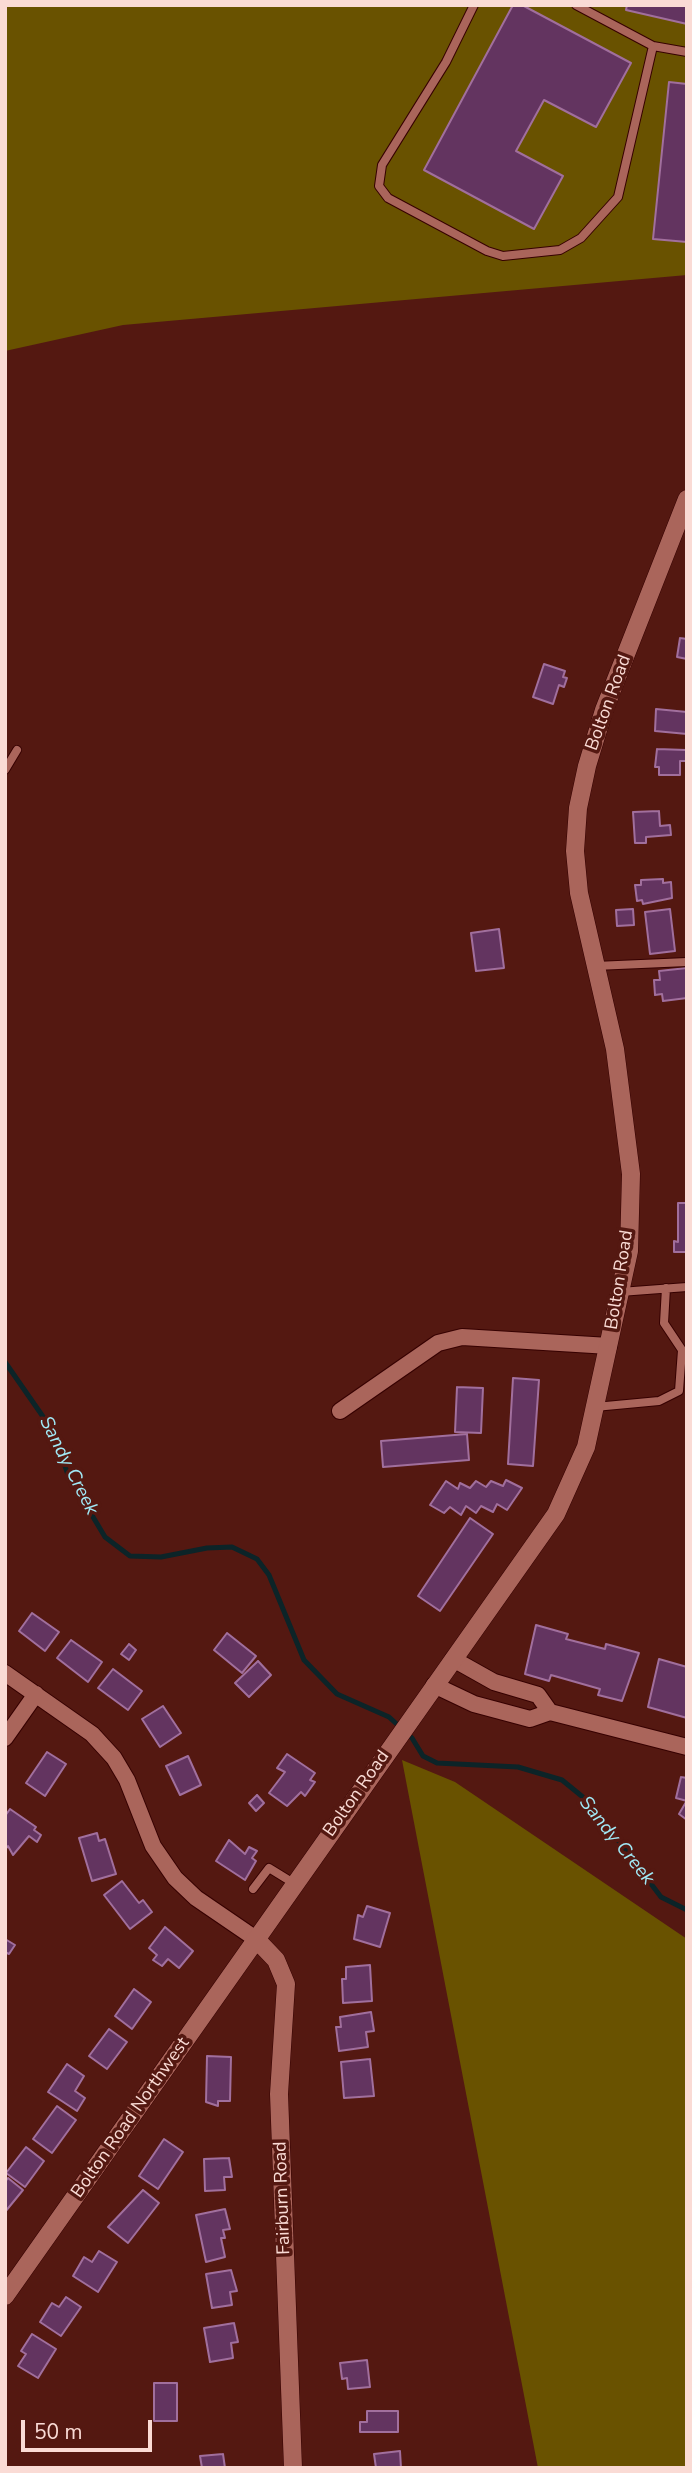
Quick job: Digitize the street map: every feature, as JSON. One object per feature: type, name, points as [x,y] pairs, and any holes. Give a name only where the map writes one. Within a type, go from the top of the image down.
[{"type":"street","name":"Bolton Road","points":[[256,1939],[556,1514],[586,1447],[629,1251],[631,1174],[615,1049],[579,893],[575,851],[578,808],[604,710],[687,499]]},
{"type":"street","points":[[340,1411],[438,1343],[462,1338],[610,1346]]},
{"type":"street","points":[[453,1659],[499,1684],[538,1695],[550,1712]]},
{"type":"street","points":[[5,1673],[92,1734],[114,1758],[127,1780],[153,1846],[175,1878],[196,1898],[256,1939]]},
{"type":"street","points":[[490,1708],[499,1684]]},
{"type":"street","points":[[434,1685],[490,1708],[530,1719],[550,1712],[687,1747]]},
{"type":"street","points":[[5,1738],[36,1694]]},
{"type":"street","name":"Bolton Road Northwest","points":[[5,2297],[256,1939]]},
{"type":"street","name":"Fairburn Road","points":[[256,1939],[283,1970],[286,1984],[279,2094],[293,2468]]},
{"type":"lane","points":[[474,5],[446,62],[382,165],[379,186],[388,198],[487,251],[503,256],[560,250],[581,239],[618,197],[653,46]]},
{"type":"lane","points":[[576,5],[653,46],[687,52]]},
{"type":"lane","points":[[5,770],[18,750]]},
{"type":"lane","points":[[595,966],[687,962]]},
{"type":"lane","points":[[620,1292],[687,1287]]},
{"type":"lane","points":[[595,1407],[659,1401],[679,1391],[682,1350],[664,1323],[666,1288]]},
{"type":"lane","points":[[253,1889],[269,1868],[295,1884]]},
{"type":"shaded area","points":[[5,5],[687,5],[687,275],[123,325],[5,351]]},
{"type":"shaded area","points":[[402,1760],[455,1782],[687,1939],[687,2468],[538,2468]]},
{"type":"building","points":[[513,5],[522,5],[631,63],[596,127],[544,100],[516,151],[563,176],[534,229],[424,170]]},
{"type":"building","points":[[627,5],[687,5],[687,24],[626,10]]},
{"type":"building","points":[[669,82],[687,84],[687,242],[653,239]]},
{"type":"building","points":[[680,638],[687,639],[687,659],[677,657]]},
{"type":"building","points":[[544,664],[565,671],[563,677],[567,678],[564,687],[559,685],[553,704],[533,697]]},
{"type":"building","points":[[656,709],[687,712],[687,734],[655,731]]},
{"type":"building","points":[[657,749],[686,750],[686,761],[680,761],[680,775],[659,775],[659,767],[655,767]]},
{"type":"building","points":[[659,811],[660,826],[670,825],[671,835],[646,837],[646,843],[635,843],[633,812]]},
{"type":"building","points":[[663,879],[663,883],[671,882],[672,898],[643,904],[642,900],[637,901],[635,885],[641,885],[641,880]]},
{"type":"building","points":[[633,909],[634,925],[617,926],[616,910]]},
{"type":"building","points":[[670,909],[675,951],[650,954],[645,912]]},
{"type":"building","points":[[499,929],[504,968],[476,971],[471,933]]},
{"type":"building","points":[[687,968],[687,998],[663,1001],[662,994],[655,995],[654,980],[660,980],[659,971]]},
{"type":"building","points":[[678,1203],[687,1203],[687,1252],[674,1252],[674,1241],[678,1242]]},
{"type":"building","points":[[513,1378],[539,1380],[533,1466],[508,1464]]},
{"type":"building","points":[[457,1387],[483,1388],[481,1433],[455,1432]]},
{"type":"building","points":[[467,1434],[469,1460],[383,1467],[381,1441]]},
{"type":"building","points":[[506,1480],[522,1488],[507,1510],[497,1504],[493,1512],[481,1506],[476,1513],[466,1506],[461,1515],[450,1507],[444,1513],[430,1505],[446,1481],[458,1489],[460,1483],[470,1488],[476,1481],[486,1487],[491,1481],[503,1486]]},
{"type":"building","points":[[470,1518],[493,1534],[440,1611],[418,1596]]},
{"type":"building","points":[[32,1613],[59,1632],[45,1651],[19,1631]]},
{"type":"building","points":[[536,1625],[568,1634],[566,1639],[605,1649],[606,1644],[639,1653],[622,1701],[598,1695],[600,1689],[551,1675],[549,1681],[525,1674]]},
{"type":"building","points":[[227,1633],[256,1656],[242,1673],[214,1650]]},
{"type":"building","points":[[71,1640],[102,1662],[88,1682],[57,1658]]},
{"type":"building","points":[[129,1644],[136,1650],[129,1660],[121,1654]]},
{"type":"building","points":[[659,1659],[687,1667],[687,1718],[648,1707]]},
{"type":"building","points":[[258,1661],[271,1675],[249,1697],[235,1683]]},
{"type":"building","points":[[113,1669],[142,1691],[128,1710],[98,1688]]},
{"type":"building","points":[[163,1706],[181,1733],[160,1747],[142,1719]]},
{"type":"building","points":[[47,1752],[66,1764],[45,1796],[26,1783]]},
{"type":"building","points":[[287,1754],[315,1773],[310,1780],[315,1782],[305,1796],[301,1792],[287,1806],[269,1793],[285,1772],[277,1768]]},
{"type":"building","points":[[188,1756],[201,1785],[180,1795],[166,1766]]},
{"type":"building","points":[[681,1777],[687,1778],[687,1801],[676,1798]]},
{"type":"building","points":[[257,1795],[264,1803],[256,1811],[249,1803]]},
{"type":"building","points":[[687,1802],[687,1820],[679,1814]]},
{"type":"building","points":[[10,1809],[36,1827],[34,1830],[41,1835],[37,1842],[29,1836],[13,1855],[8,1846],[5,1850],[5,1816]]},
{"type":"building","points":[[97,1833],[99,1841],[105,1839],[116,1874],[92,1881],[79,1838]]},
{"type":"building","points":[[229,1840],[245,1854],[249,1847],[257,1851],[252,1858],[256,1861],[245,1880],[216,1861]]},
{"type":"building","points":[[122,1881],[139,1903],[143,1900],[152,1912],[130,1929],[104,1895]]},
{"type":"building","points":[[367,1906],[390,1913],[380,1947],[354,1939],[358,1915],[363,1917]]},
{"type":"building","points":[[165,1927],[193,1951],[179,1968],[168,1959],[162,1966],[153,1960],[157,1955],[149,1948]]},
{"type":"building","points":[[5,1939],[15,1945],[9,1954],[5,1952]]},
{"type":"building","points":[[370,1965],[372,2001],[343,2003],[342,1979],[346,1979],[346,1967]]},
{"type":"building","points":[[134,1989],[151,2002],[132,2029],[115,2016]]},
{"type":"building","points":[[371,2012],[374,2031],[366,2032],[368,2047],[339,2051],[336,2027],[341,2027],[340,2017]]},
{"type":"building","points":[[109,2029],[127,2042],[107,2069],[89,2056]]},
{"type":"building","points":[[207,2056],[231,2057],[230,2101],[218,2101],[218,2106],[206,2102]]},
{"type":"building","points":[[370,2059],[374,2096],[344,2098],[341,2062]]},
{"type":"building","points":[[67,2064],[84,2076],[75,2091],[85,2098],[77,2111],[48,2092]]},
{"type":"building","points":[[57,2106],[76,2120],[52,2153],[33,2139]]},
{"type":"building","points":[[164,2139],[183,2152],[158,2189],[139,2176]]},
{"type":"building","points":[[26,2147],[44,2161],[25,2187],[6,2173]]},
{"type":"building","points":[[229,2158],[232,2177],[224,2177],[225,2190],[205,2191],[204,2159]]},
{"type":"building","points":[[8,2178],[23,2190],[5,2212],[5,2182]]},
{"type":"building","points":[[143,2190],[159,2203],[128,2243],[108,2227]]},
{"type":"building","points":[[225,2209],[230,2229],[223,2230],[225,2238],[221,2238],[225,2257],[206,2262],[196,2215]]},
{"type":"building","points":[[99,2251],[117,2262],[98,2292],[73,2276],[84,2257],[92,2262]]},
{"type":"building","points":[[231,2270],[237,2291],[230,2292],[232,2305],[212,2308],[206,2274]]},
{"type":"building","points":[[66,2297],[81,2307],[61,2336],[40,2322],[52,2303],[59,2307]]},
{"type":"building","points":[[234,2323],[238,2342],[231,2343],[233,2358],[210,2362],[204,2328]]},
{"type":"building","points":[[32,2334],[56,2349],[38,2378],[18,2366],[26,2354],[21,2351]]},
{"type":"building","points":[[367,2360],[370,2387],[348,2389],[347,2378],[342,2379],[340,2363]]},
{"type":"building","points":[[154,2383],[177,2383],[177,2421],[154,2421]]},
{"type":"building","points":[[367,2411],[398,2411],[398,2432],[360,2432],[360,2422],[367,2422]]},
{"type":"building","points":[[400,2451],[401,2468],[376,2468],[374,2454]]},
{"type":"building","points":[[223,2454],[225,2468],[202,2468],[200,2456]]},
{"type":"waterway","name":"Sandy Creek","points":[[5,1362],[53,1431],[68,1475],[105,1537],[130,1556],[161,1557],[207,1548],[232,1547],[257,1559],[269,1575],[304,1660],[337,1694],[389,1717],[412,1738],[423,1756],[437,1763],[518,1767],[562,1780],[589,1802],[661,1897],[687,1910]]}]
